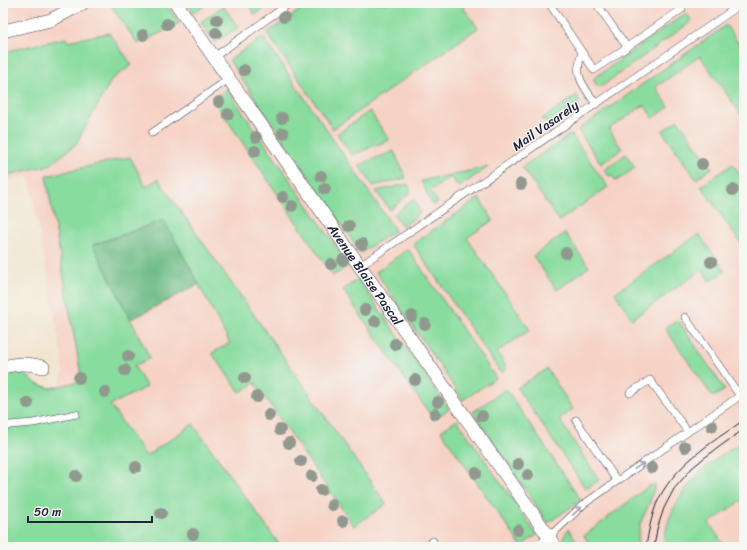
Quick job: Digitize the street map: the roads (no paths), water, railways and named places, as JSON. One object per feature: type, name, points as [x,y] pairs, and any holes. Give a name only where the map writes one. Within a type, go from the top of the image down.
[{"type":"street","points":[[3,31],[51,20],[83,3]]},
{"type":"street","name":"Avenue Blaise Pascal","points":[[176,3],[230,78],[552,542]]},
{"type":"street","points":[[3,367],[14,364],[28,364],[43,367]]},
{"type":"lane","points":[[214,57],[290,3]]},
{"type":"lane","points":[[549,3],[594,70],[682,10]]},
{"type":"lane","points":[[596,3],[627,47]]},
{"type":"lane","name":"Mail Vasarely","points":[[360,266],[743,3]]},
{"type":"lane","points":[[582,52],[578,65],[579,74],[581,81],[596,104]]},
{"type":"lane","points":[[152,133],[230,78]]},
{"type":"lane","points":[[535,547],[552,542],[584,504],[742,394],[685,317]]},
{"type":"lane","points":[[630,393],[650,380],[688,432]]},
{"type":"lane","points":[[3,428],[10,425],[33,423],[76,414]]},
{"type":"lane","points":[[576,420],[617,480]]},
{"type":"lane","points":[[426,547],[433,541]]},
{"type":"tram line","points":[[646,547],[656,505],[672,478],[694,456],[744,420]]},
{"type":"tram line","points":[[654,547],[657,529],[664,508],[674,489],[692,468],[744,429]]}]
